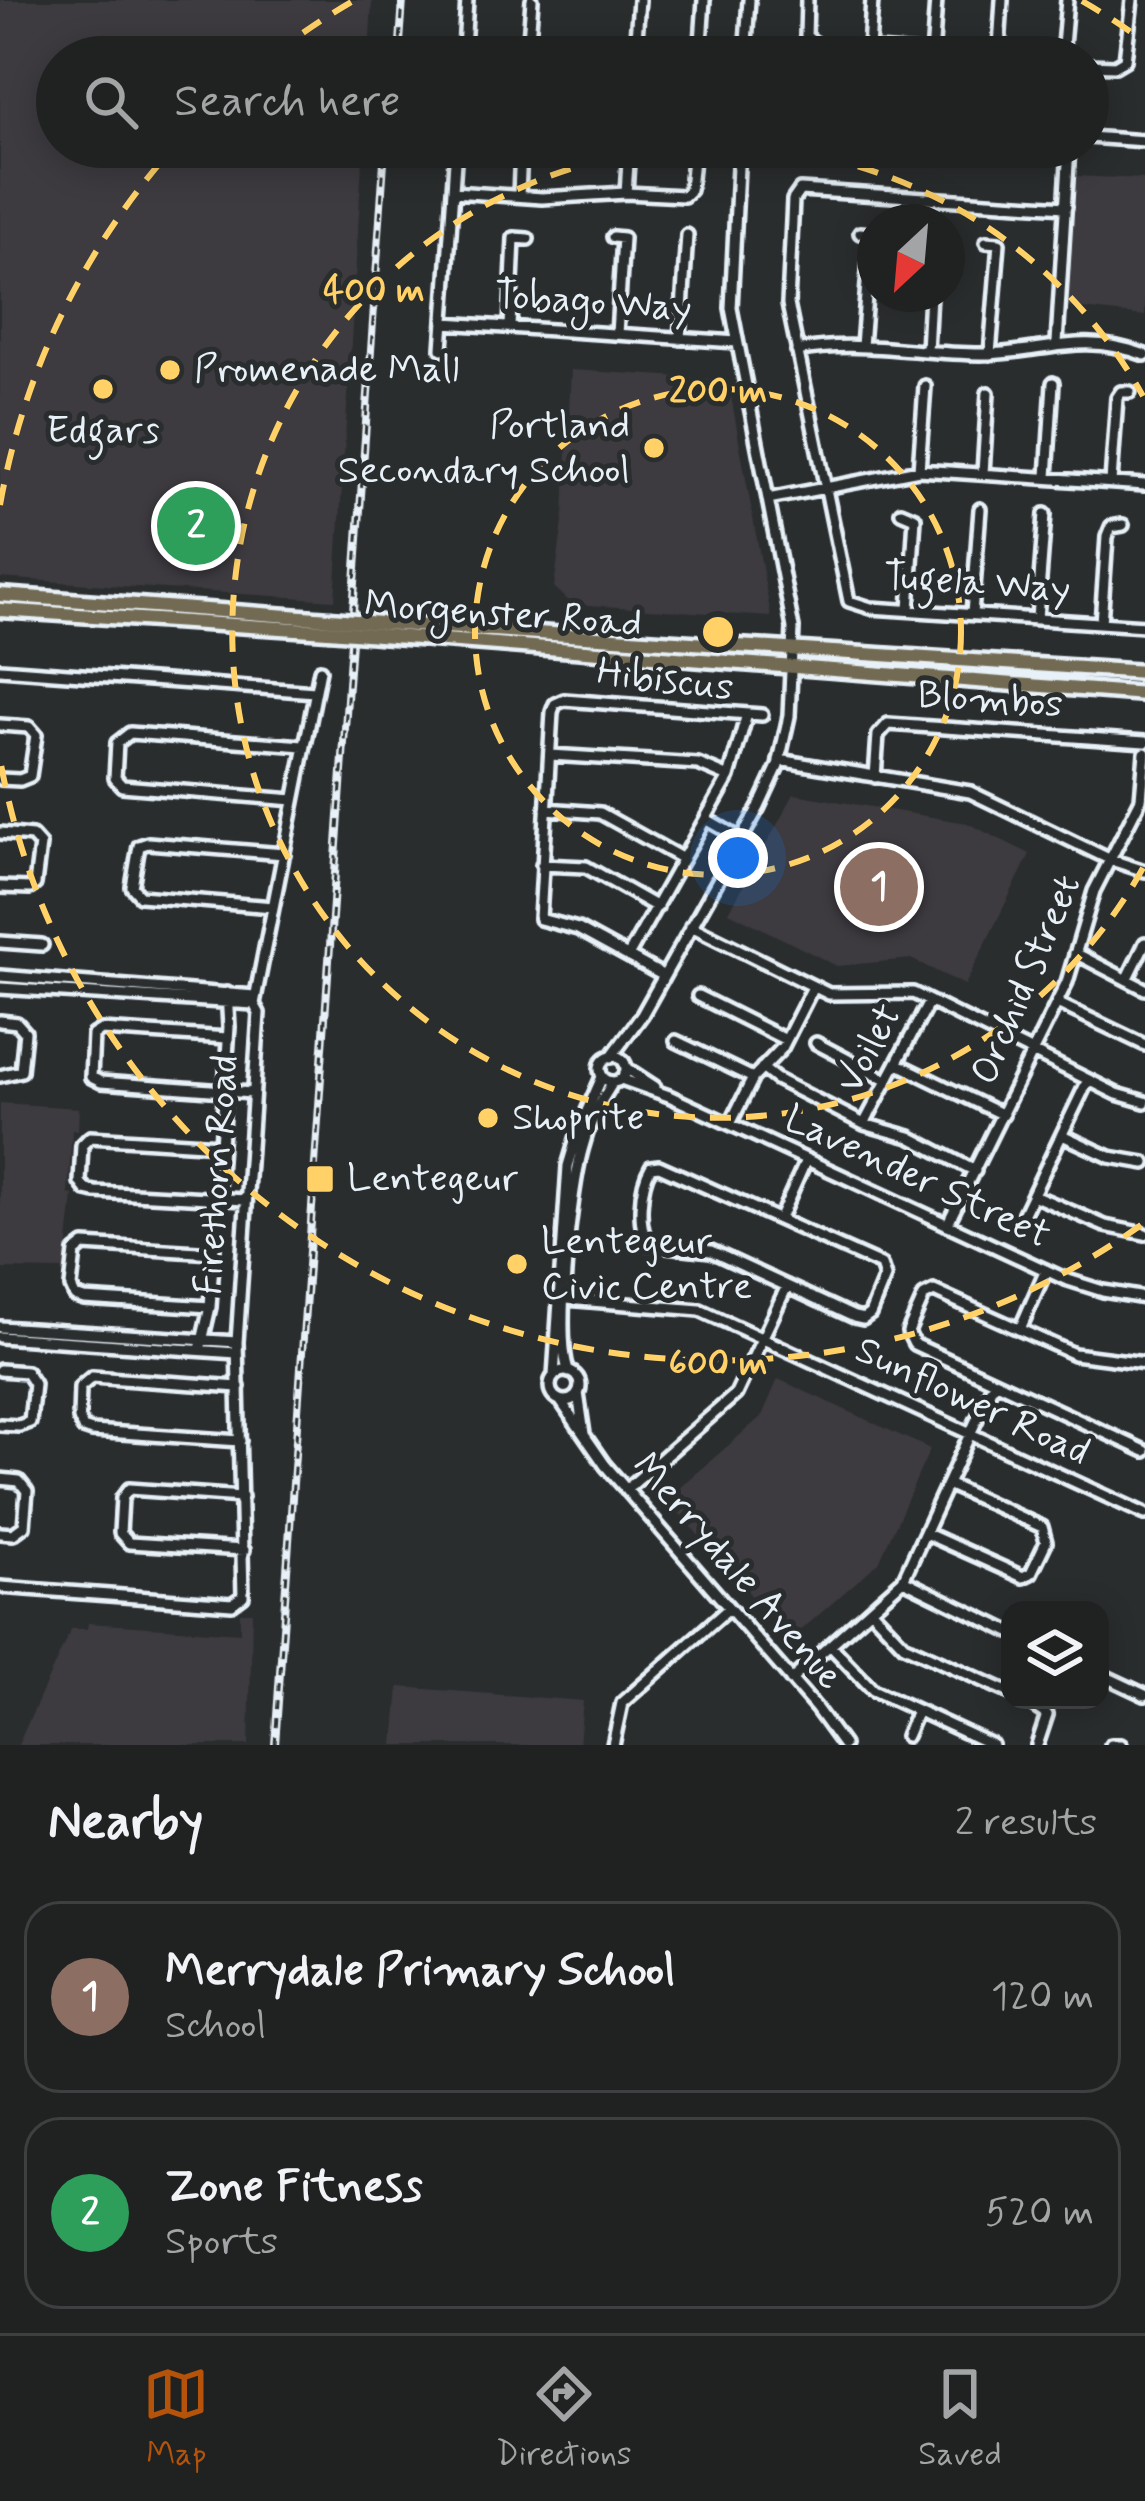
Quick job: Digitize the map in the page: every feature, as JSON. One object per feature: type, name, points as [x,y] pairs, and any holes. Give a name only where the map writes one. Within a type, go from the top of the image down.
[{"type":"main road","name":"Morgenster Road","points":[[0,595],[794,668],[1145,694]]},
{"type":"main road","name":"Morgenster Road","points":[[0,610],[329,625]]},
{"type":"main road","name":"Morgenster Road","points":[[380,629],[1145,672]]},
{"type":"street","points":[[465,36],[467,0]]},
{"type":"street","points":[[529,36],[532,0]]},
{"type":"street","points":[[636,36],[639,0]]},
{"type":"street","points":[[701,36],[704,0]]},
{"type":"street","points":[[746,36],[749,0]]},
{"type":"street","points":[[806,0],[809,36]]},
{"type":"street","points":[[869,36],[872,0]]},
{"type":"street","points":[[934,36],[936,0]]},
{"type":"street","points":[[1000,36],[1002,0]]},
{"type":"street","points":[[1064,36],[1067,0]]},
{"type":"street","points":[[1109,66],[1125,60],[1132,0]]},
{"type":"street","points":[[1109,138],[1145,141]]},
{"type":"street","points":[[442,349],[455,168]]},
{"type":"street","points":[[519,196],[520,168]]},
{"type":"street","points":[[626,193],[628,168]]},
{"type":"street","points":[[453,192],[688,194],[691,168]]},
{"type":"street","points":[[617,1074],[600,1066],[631,1032],[664,976],[779,760],[794,668],[795,650],[730,290],[738,168]]},
{"type":"street","points":[[1057,343],[1068,168]]},
{"type":"street","points":[[824,488],[786,292],[793,200],[800,190],[1066,207]]},
{"type":"street","points":[[680,339],[687,235]]},
{"type":"street","points":[[613,237],[623,238],[617,334]]},
{"type":"street","points":[[509,327],[514,238],[528,239]]},
{"type":"street","points":[[986,242],[999,243],[990,354]]},
{"type":"street","points":[[862,346],[865,312]]},
{"type":"street","points":[[927,350],[929,312]]},
{"type":"street","name":"Tobago Way","points":[[444,323],[737,342]]},
{"type":"street","points":[[796,351],[827,344],[990,354],[1057,343],[1116,345],[1145,355]]},
{"type":"street","points":[[1047,477],[1053,383]]},
{"type":"street","points":[[919,470],[925,386]]},
{"type":"street","points":[[1112,482],[1118,398],[1121,392],[1130,392]]},
{"type":"street","points":[[982,473],[988,393]]},
{"type":"street","points":[[768,499],[919,470],[1145,484]]},
{"type":"street","name":"Tugela Way","points":[[824,488],[847,598],[864,607],[1145,626]]},
{"type":"street","points":[[973,614],[980,509]]},
{"type":"street","points":[[901,512],[915,518],[909,610]]},
{"type":"street","points":[[1037,618],[1045,514]]},
{"type":"street","points":[[1101,623],[1107,537],[1111,527],[1123,525]]},
{"type":"street","points":[[0,669],[315,692]]},
{"type":"street","name":"Firethorn Road","points":[[0,1587],[232,1604],[245,1589],[237,1348],[259,1013],[255,1000],[320,670]]},
{"type":"street","name":"Hibiscus","points":[[628,956],[729,777],[747,714],[565,700],[555,704],[552,712],[540,919],[578,928],[628,956],[664,976]]},
{"type":"street","points":[[747,714],[762,715]]},
{"type":"street","points":[[0,724],[29,727],[35,735],[30,776],[0,778]]},
{"type":"street","name":"Blombos","points":[[875,777],[878,735],[888,724],[1145,742]]},
{"type":"street","points":[[294,800],[122,786],[115,778],[117,743],[130,734],[303,746]]},
{"type":"street","name":"Orchid Street","points":[[947,1225],[1057,1003],[1086,912],[1143,800],[1145,753]]},
{"type":"street","points":[[550,755],[698,764],[729,777]]},
{"type":"street","points":[[779,760],[978,795],[1145,872]]},
{"type":"street","points":[[545,809],[600,813],[683,860]]},
{"type":"street","points":[[706,819],[741,839]]},
{"type":"street","points":[[0,833],[32,836],[40,845],[35,884],[0,887]]},
{"type":"street","points":[[273,907],[140,896],[132,887],[134,854],[148,843],[284,854]]},
{"type":"street","points":[[542,865],[586,867],[657,907]]},
{"type":"street","points":[[692,926],[813,987],[846,997],[900,991],[929,1002],[1126,1098],[1145,1102]]},
{"type":"street","points":[[0,942],[42,945]]},
{"type":"street","points":[[1127,980],[1145,943]]},
{"type":"street","points":[[1075,953],[1145,989]]},
{"type":"street","points":[[0,976],[255,1000]]},
{"type":"street","points":[[730,1124],[753,1078],[786,1040],[813,987]]},
{"type":"street","points":[[0,988],[227,998]]},
{"type":"street","points":[[698,996],[786,1040]]},
{"type":"street","name":"Firethorn Road","points":[[200,1345],[214,1253],[227,998]]},
{"type":"street","name":"Voilet","points":[[864,1124],[929,1002]]},
{"type":"street","points":[[1057,1003],[1145,1045]]},
{"type":"street","points":[[0,1021],[17,1023],[25,1032],[21,1071],[0,1076]]},
{"type":"street","points":[[228,1038],[101,1030],[93,1035],[89,1072],[95,1082],[252,1093]]},
{"type":"street","points":[[568,1203],[564,1356],[569,1372],[579,1380],[578,1393],[560,1400],[551,1391],[568,1203],[584,1141],[617,1074],[631,1032]]},
{"type":"street","points":[[676,1041],[753,1078]]},
{"type":"street","points":[[816,1043],[886,1080]]},
{"type":"street","name":"Lavender Street","points":[[611,1057],[617,1074],[1046,1270],[1103,1292],[1145,1298]]},
{"type":"street","points":[[898,1064],[1003,1115]]},
{"type":"street","points":[[762,1068],[864,1124],[917,1140],[975,1171]]},
{"type":"street","points":[[1022,1216],[1088,1080]]},
{"type":"street","points":[[1062,1135],[1110,1157],[1145,1163]]},
{"type":"street","points":[[220,1145],[91,1137],[82,1145],[79,1175],[82,1186],[95,1192],[246,1200]]},
{"type":"street","points":[[780,1218],[806,1160]]},
{"type":"street","points":[[664,1166],[780,1218],[877,1263],[886,1274],[863,1319],[788,1286],[711,1251],[646,1242],[642,1232],[646,1176],[651,1167],[664,1166]]},
{"type":"street","points":[[1033,1195],[1105,1226],[1145,1234]]},
{"type":"street","points":[[209,1307],[80,1298],[71,1287],[79,1247],[214,1253]]},
{"type":"street","points":[[1020,1329],[1046,1270]]},
{"type":"street","points":[[626,1490],[736,1394],[788,1286]]},
{"type":"street","points":[[1145,1363],[1080,1356],[938,1291],[924,1296],[908,1332],[909,1340],[1145,1451]]},
{"type":"street","name":"Sunflower Road","points":[[566,1300],[694,1309],[1145,1514]]},
{"type":"street","points":[[0,1327],[237,1348]]},
{"type":"street","points":[[0,1336],[200,1345]]},
{"type":"street","points":[[0,1370],[31,1374],[34,1384],[30,1422],[0,1425]]},
{"type":"street","points":[[554,1376],[569,1372]]},
{"type":"street","points":[[239,1387],[92,1377],[80,1387],[79,1419],[83,1428],[92,1431],[241,1441]]},
{"type":"street","points":[[791,1680],[903,1580],[994,1382]]},
{"type":"street","name":"Merrydale Avenue","points":[[578,1393],[585,1439]]},
{"type":"street","name":"Merrydale Avenue","points":[[560,1400],[626,1490],[843,1745]]},
{"type":"street","points":[[0,1479],[19,1480],[27,1491],[24,1526],[13,1534],[0,1533]]},
{"type":"street","points":[[925,1533],[1023,1577],[1031,1573],[1046,1542],[1042,1527],[947,1484]]},
{"type":"street","points":[[242,1497],[129,1489],[122,1498],[120,1533],[129,1543],[244,1550]]},
{"type":"street","points":[[903,1580],[1001,1628]]},
{"type":"street","points":[[613,1745],[622,1703],[729,1608]]},
{"type":"street","points":[[871,1610],[904,1645],[1001,1689]]},
{"type":"street","points":[[830,1645],[867,1686],[992,1745]]},
{"type":"street","points":[[1109,1678],[1145,1695]]},
{"type":"street","points":[[1037,1745],[1047,1714],[1039,1709]]},
{"type":"street","points":[[906,1736],[917,1711]]},
{"type":"street","points":[[1111,1745],[1121,1745]]},
{"type":"shaded area","points":[[0,0],[372,0],[370,36],[36,36],[36,168],[362,168],[335,600],[0,578]]},
{"type":"shaded area","points":[[1074,176],[1145,179],[1145,316],[1065,307]]},
{"type":"shaded area","name":"Portland Secondary School","points":[[571,370],[728,380],[771,617],[572,604],[554,587],[564,515]]},
{"type":"shaded area","points":[[794,794],[967,823],[1030,854],[965,985],[911,959],[837,966],[729,912]]},
{"type":"shaded area","points":[[0,1103],[79,1108],[78,1130],[72,1130],[68,1194],[73,1195],[65,1270],[0,1269]]},
{"type":"shaded area","points":[[778,1379],[930,1449],[879,1562],[790,1640],[667,1499],[762,1416]]},
{"type":"shaded area","points":[[240,1612],[252,1612],[249,1745],[18,1745],[71,1629],[87,1629],[88,1623],[240,1633]]},
{"type":"shaded area","points":[[399,1687],[583,1701],[579,1745],[394,1745]]},
{"type":"railway","points":[[400,36],[403,0]]},
{"type":"railway","points":[[275,1745],[384,168]]},
{"type":"place","name":"Promenade Mall","points":[[170,370]]},
{"type":"place","name":"Edgars","points":[[103,389]]},
{"type":"place","name":"Portland Secondary School","points":[[654,448]]},
{"type":"place","name":"Zone Fitness","points":[[196,526]]},
{"type":"place","name":"Merrydale Primary School","points":[[879,887]]},
{"type":"place","name":"Shoprite","points":[[488,1118]]},
{"type":"place","name":"Lentegeur","points":[[320,1179]]},
{"type":"place","name":"Lentegeur Civic Centre","points":[[517,1264]]}]
